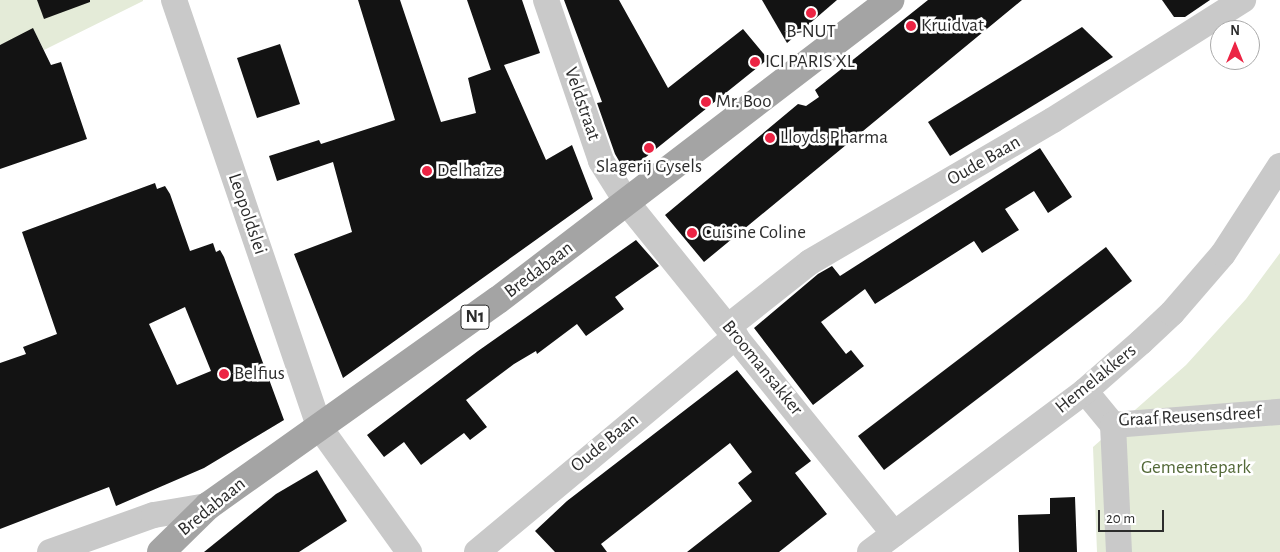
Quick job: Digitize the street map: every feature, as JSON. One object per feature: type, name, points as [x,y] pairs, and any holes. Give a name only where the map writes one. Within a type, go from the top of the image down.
[{"type":"main road","name":"Bredabaan","points":[[160,552],[208,506],[320,428],[628,204],[891,0]]},
{"type":"street","name":"Leopoldslei","points":[[174,0],[320,428]]},
{"type":"street","name":"Veldstraat","points":[[546,0],[601,161],[628,204]]},
{"type":"street","name":"Oude Baan","points":[[477,552],[810,262],[1053,120],[1243,0]]},
{"type":"street","name":"Hemelakkers","points":[[870,552],[1085,391],[1142,342],[1199,283],[1244,224],[1280,166]]},
{"type":"street","name":"Broomansakker","points":[[628,204],[894,534]]},
{"type":"street","name":"Graaf Reusensdreef","points":[[1085,391],[1113,425],[1280,412]]},
{"type":"street","points":[[1113,425],[1119,552]]},
{"type":"street","points":[[320,428],[409,552]]},
{"type":"street","points":[[50,552],[154,515],[208,506]]},
{"type":"green space","points":[[0,0],[143,1],[44,50],[33,29],[0,45]]},
{"type":"green space","name":"Gemeentepark","points":[[1280,253],[1280,552],[1097,552],[1093,447],[1186,365],[1246,299]]},
{"type":"building","points":[[37,0],[90,0],[90,2],[44,19]]},
{"type":"building","name":"Delhaize","points":[[358,0],[400,0],[441,122],[476,113],[468,78],[491,70],[467,0],[522,0],[540,53],[504,65],[546,160],[572,145],[593,199],[343,378],[294,254],[352,232],[333,162],[277,181],[269,156],[319,140],[321,144],[395,120]]},
{"type":"building","points":[[564,0],[619,0],[668,88],[743,29],[768,59],[626,173],[615,154],[597,103],[602,102]]},
{"type":"building","points":[[762,0],[837,0],[787,43]]},
{"type":"building","points":[[928,0],[1022,0],[704,262],[665,215],[798,104],[806,106],[819,97],[815,90]]},
{"type":"building","points":[[1162,0],[1210,0],[1185,17],[1174,17]]},
{"type":"building","points":[[1082,27],[1113,57],[950,156],[928,122]]},
{"type":"building","points":[[33,28],[51,65],[61,62],[87,139],[0,169],[0,45]]},
{"type":"building","points":[[280,44],[300,104],[257,118],[237,58]]},
{"type":"building","points":[[1040,148],[1072,197],[1048,213],[1034,191],[1005,209],[1019,230],[982,253],[974,241],[875,304],[865,289],[821,322],[846,354],[851,350],[864,366],[813,405],[754,328],[818,274],[832,266],[840,276]]},
{"type":"building","points":[[155,183],[157,189],[165,186],[170,194],[190,251],[213,243],[216,252],[220,250],[224,257],[284,420],[204,468],[116,506],[109,487],[0,529],[0,363],[26,354],[23,347],[57,334],[22,232]],"holes":[[[185,307],[211,371],[177,385],[149,324]]]},
{"type":"building","points":[[636,240],[659,266],[615,297],[624,309],[586,336],[577,324],[537,354],[536,351],[514,364],[466,400],[487,427],[470,440],[464,433],[421,465],[404,442],[384,457],[367,435],[478,351]]},
{"type":"building","points":[[1106,247],[1132,281],[884,470],[858,436]]},
{"type":"building","points":[[737,370],[811,461],[795,473],[827,514],[779,552],[687,552],[752,501],[738,483],[752,472],[730,443],[601,544],[607,552],[555,552],[535,531],[567,501]]},
{"type":"building","points":[[317,470],[347,521],[299,552],[204,552],[276,494]]},
{"type":"building","points":[[1075,497],[1077,552],[1019,552],[1018,515],[1050,514],[1050,498]]},
{"type":"place","name":"B-NUT","points":[[811,13]]},
{"type":"place","name":"Kruidvat","points":[[911,26]]},
{"type":"place","name":"ICI PARIS XL","points":[[755,62]]},
{"type":"place","name":"Mr. Boo","points":[[706,102]]},
{"type":"place","name":"Lloyds Pharma","points":[[770,138]]},
{"type":"place","name":"Slagerij Gysels","points":[[649,148]]},
{"type":"place","name":"Delhaize","points":[[427,171]]},
{"type":"place","name":"Cuisine Coline","points":[[692,233]]},
{"type":"place","name":"Belfius","points":[[224,374]]}]
